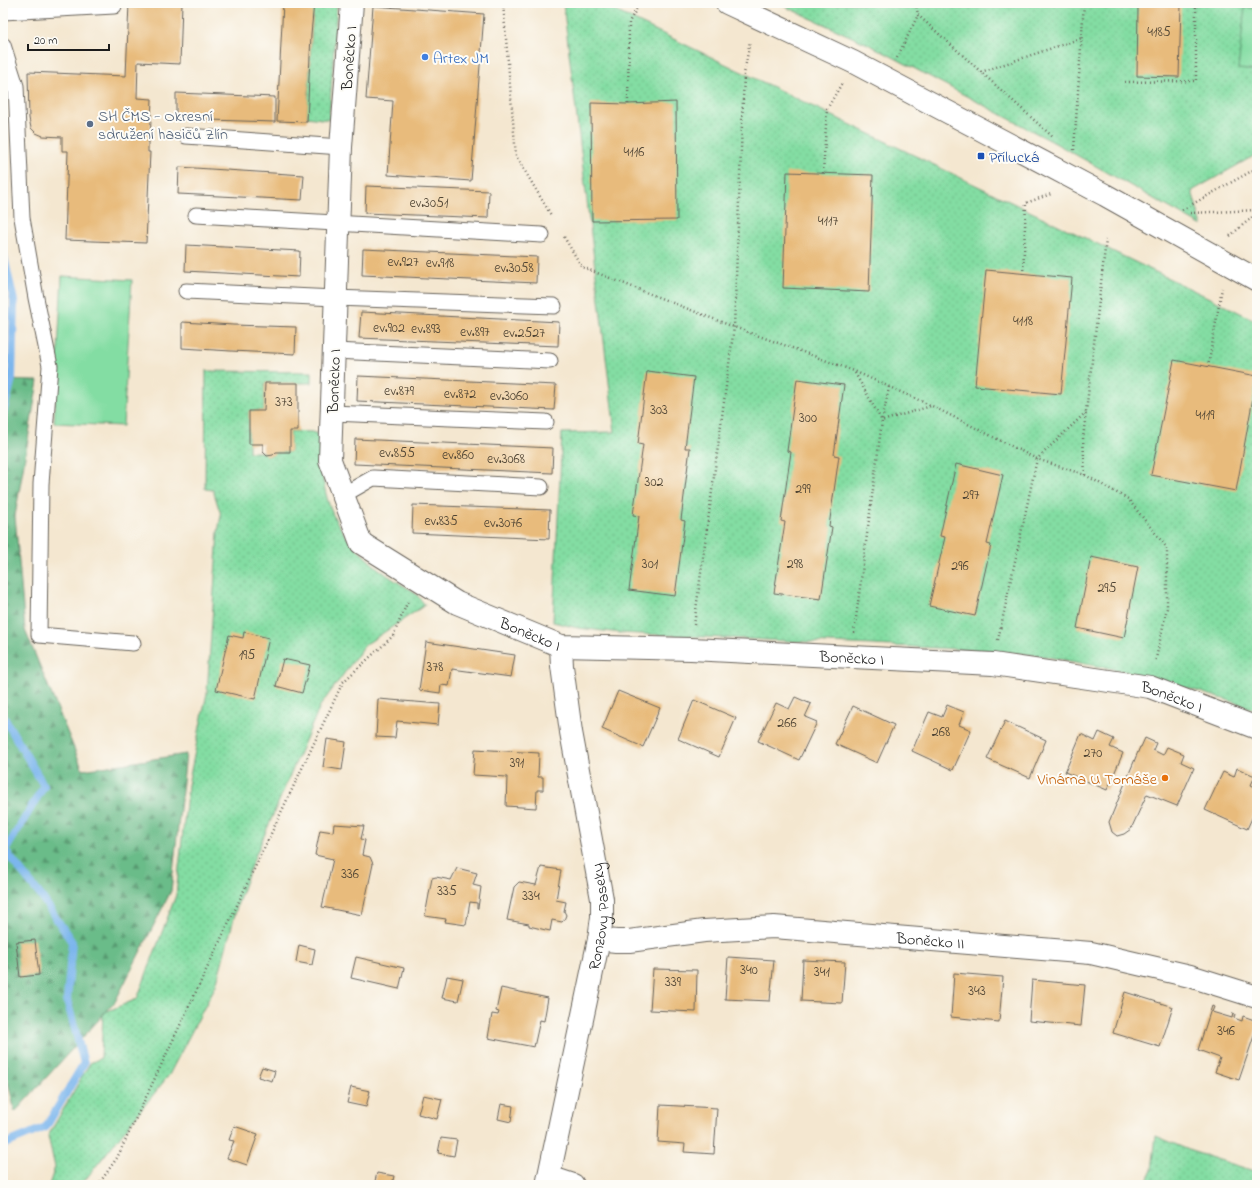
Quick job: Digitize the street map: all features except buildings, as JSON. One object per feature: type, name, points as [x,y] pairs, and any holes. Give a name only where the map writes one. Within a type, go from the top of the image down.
[{"type":"street","name":"Boněcko I","points":[[352,3],[341,147],[330,460],[362,543],[457,603],[561,646],[691,649],[993,664],[1150,687],[1257,728]]},
{"type":"street","points":[[727,3],[853,62],[1105,195],[1257,280]]},
{"type":"street","name":"Ronzovy Paseky","points":[[548,1181],[599,939],[602,917],[602,899],[571,732],[562,666],[561,646]]},
{"type":"street","name":"Boněcko II","points":[[599,939],[629,941],[704,930],[774,927],[1091,953],[1190,976],[1257,997]]},
{"type":"street","points":[[548,1181],[573,1185]]},
{"type":"lane","points":[[3,12],[114,6]]},
{"type":"lane","points":[[3,45],[16,86],[22,218],[50,366],[41,484],[39,635],[134,643]]},
{"type":"lane","points":[[186,136],[341,147]]},
{"type":"lane","points":[[196,215],[542,235]]},
{"type":"lane","points":[[186,291],[554,306]]},
{"type":"lane","points":[[334,351],[550,362]]},
{"type":"lane","points":[[332,413],[546,422]]},
{"type":"lane","points":[[343,495],[373,478],[541,487]]},
{"type":"path","points":[[503,3],[516,156],[555,221]]},
{"type":"path","points":[[628,104],[629,22],[640,3]]},
{"type":"path","points":[[886,80],[918,15],[916,3]]},
{"type":"path","points":[[1073,156],[1084,3]]},
{"type":"path","points":[[1125,82],[1196,81],[1196,3]]},
{"type":"path","points":[[691,649],[734,327],[744,74],[754,15]]},
{"type":"path","points":[[918,15],[1056,140]]},
{"type":"path","points":[[981,72],[1082,38]]},
{"type":"path","points":[[823,173],[827,109]]},
{"type":"path","points":[[1257,168],[1176,213],[1257,210]]},
{"type":"path","points":[[1023,274],[1026,203],[1053,194]]},
{"type":"path","points":[[1210,254],[1257,214]]},
{"type":"path","points":[[563,234],[582,267],[734,327],[854,372],[932,406],[1037,459],[1085,475],[1128,500],[1167,548],[1167,608],[1150,687]]},
{"type":"path","points":[[1085,475],[1083,438],[1106,240]]},
{"type":"path","points":[[1208,367],[1223,285]]},
{"type":"path","points":[[854,372],[882,421]]},
{"type":"path","points":[[851,657],[882,421],[889,387]]},
{"type":"path","points":[[882,421],[932,406]]},
{"type":"path","points":[[993,664],[1037,459],[1086,412]]},
{"type":"path","points":[[98,1185],[117,1158],[343,682],[393,636],[417,578]]},
{"type":"green space","points":[[313,3],[337,3],[329,120],[307,117]]},
{"type":"green space","points":[[563,3],[599,3],[1257,321],[1257,711],[1237,703],[1150,677],[1042,656],[998,651],[621,633],[578,628],[553,622],[562,433],[615,432]]},
{"type":"green space","points":[[777,3],[1257,3],[1257,154],[1192,191],[1202,226],[1055,143],[872,46]]},
{"type":"green space","points":[[1245,7],[1257,9],[1257,71],[1238,69]]},
{"type":"green space","points":[[62,276],[132,280],[123,426],[54,423]]},
{"type":"green space","points":[[206,371],[312,372],[312,383],[265,383],[264,411],[249,411],[249,452],[263,452],[267,456],[273,455],[276,452],[290,452],[290,431],[313,432],[320,435],[321,464],[325,492],[331,510],[341,529],[371,562],[390,577],[413,591],[425,605],[365,645],[320,706],[251,866],[238,903],[216,985],[169,1075],[81,1185],[49,1185],[55,1167],[48,1136],[90,1063],[101,1058],[103,1013],[137,999],[176,895],[188,785],[207,693],[218,532],[221,515],[213,490],[205,489]]},
{"type":"green space","points":[[3,380],[38,381],[15,516],[25,630],[83,770],[186,754],[171,891],[115,1002],[15,1112],[3,1060]]},
{"type":"green space","points":[[1156,1136],[1191,1151],[1257,1172],[1257,1185],[1145,1185],[1152,1170]]},
{"type":"waterway","points":[[3,253],[14,301],[12,379],[3,413]]},
{"type":"waterway","points":[[3,716],[44,786],[5,851],[41,896],[72,942],[67,1000],[84,1063],[46,1127],[3,1145]]},
{"type":"place","name":"Artex JM","points":[[425,57]]},
{"type":"place","name":"SH ČMS - Okresní sdružení hasičů Zlín","points":[[90,124]]},
{"type":"place","name":"Přílucká","points":[[981,156]]},
{"type":"place","name":"Vinárna U Tomáše","points":[[1165,778]]}]
